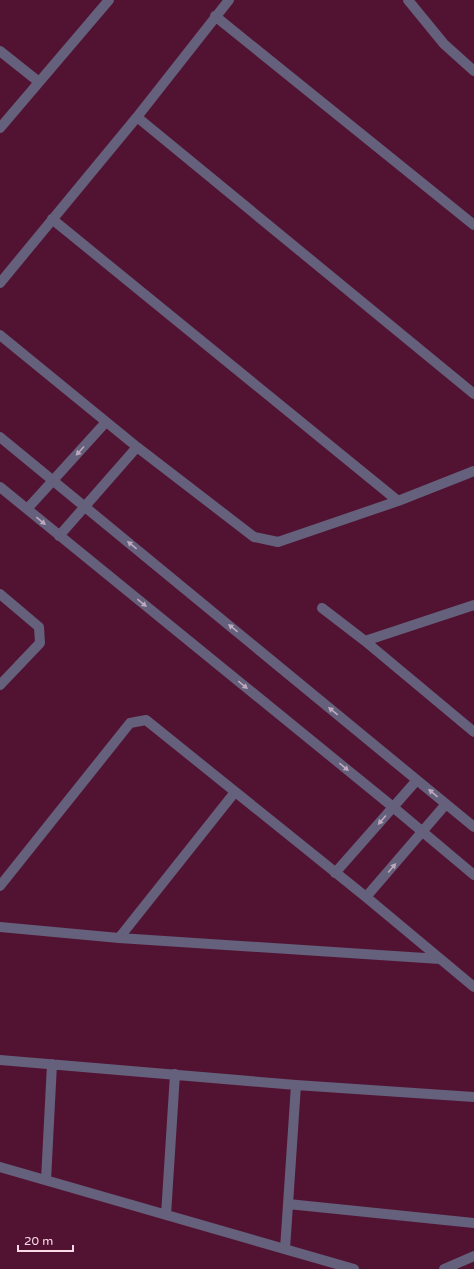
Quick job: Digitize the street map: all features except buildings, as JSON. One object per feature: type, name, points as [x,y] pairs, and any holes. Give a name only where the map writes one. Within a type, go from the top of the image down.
[{"type":"street","points":[[0,128],[109,0]]},
{"type":"street","points":[[0,283],[137,117],[229,0]]},
{"type":"street","points":[[408,0],[444,44],[474,71]]},
{"type":"street","points":[[215,16],[474,225]]},
{"type":"street","points":[[0,51],[39,82]]},
{"type":"street","points":[[137,117],[474,394]]},
{"type":"street","points":[[52,219],[398,501]]},
{"type":"street","points":[[0,335],[137,447],[254,537],[278,542],[398,501],[474,471]]},
{"type":"street","points":[[27,510],[106,422]]},
{"type":"street","points":[[0,437],[474,827]]},
{"type":"street","points":[[59,536],[137,447]]},
{"type":"street","points":[[0,487],[393,807],[474,875]]},
{"type":"street","points":[[0,594],[39,627],[40,643],[0,685]]},
{"type":"street","points":[[365,641],[474,605]]},
{"type":"street","points":[[322,608],[365,641],[474,732]]},
{"type":"street","points":[[0,886],[130,723],[146,720],[366,897],[474,988]]},
{"type":"street","points":[[336,873],[417,780]]},
{"type":"street","points":[[119,938],[235,792]]},
{"type":"street","points":[[366,897],[446,804]]},
{"type":"street","points":[[0,927],[119,938],[440,959]]},
{"type":"street","points":[[0,1060],[296,1085],[474,1097]]},
{"type":"street","points":[[46,1180],[52,1064]]},
{"type":"street","points":[[166,1215],[175,1074]]},
{"type":"street","points":[[285,1249],[296,1085]]},
{"type":"street","points":[[0,1167],[349,1268]]},
{"type":"street","points":[[288,1204],[474,1223]]},
{"type":"street","points":[[444,1269],[474,1256]]}]
